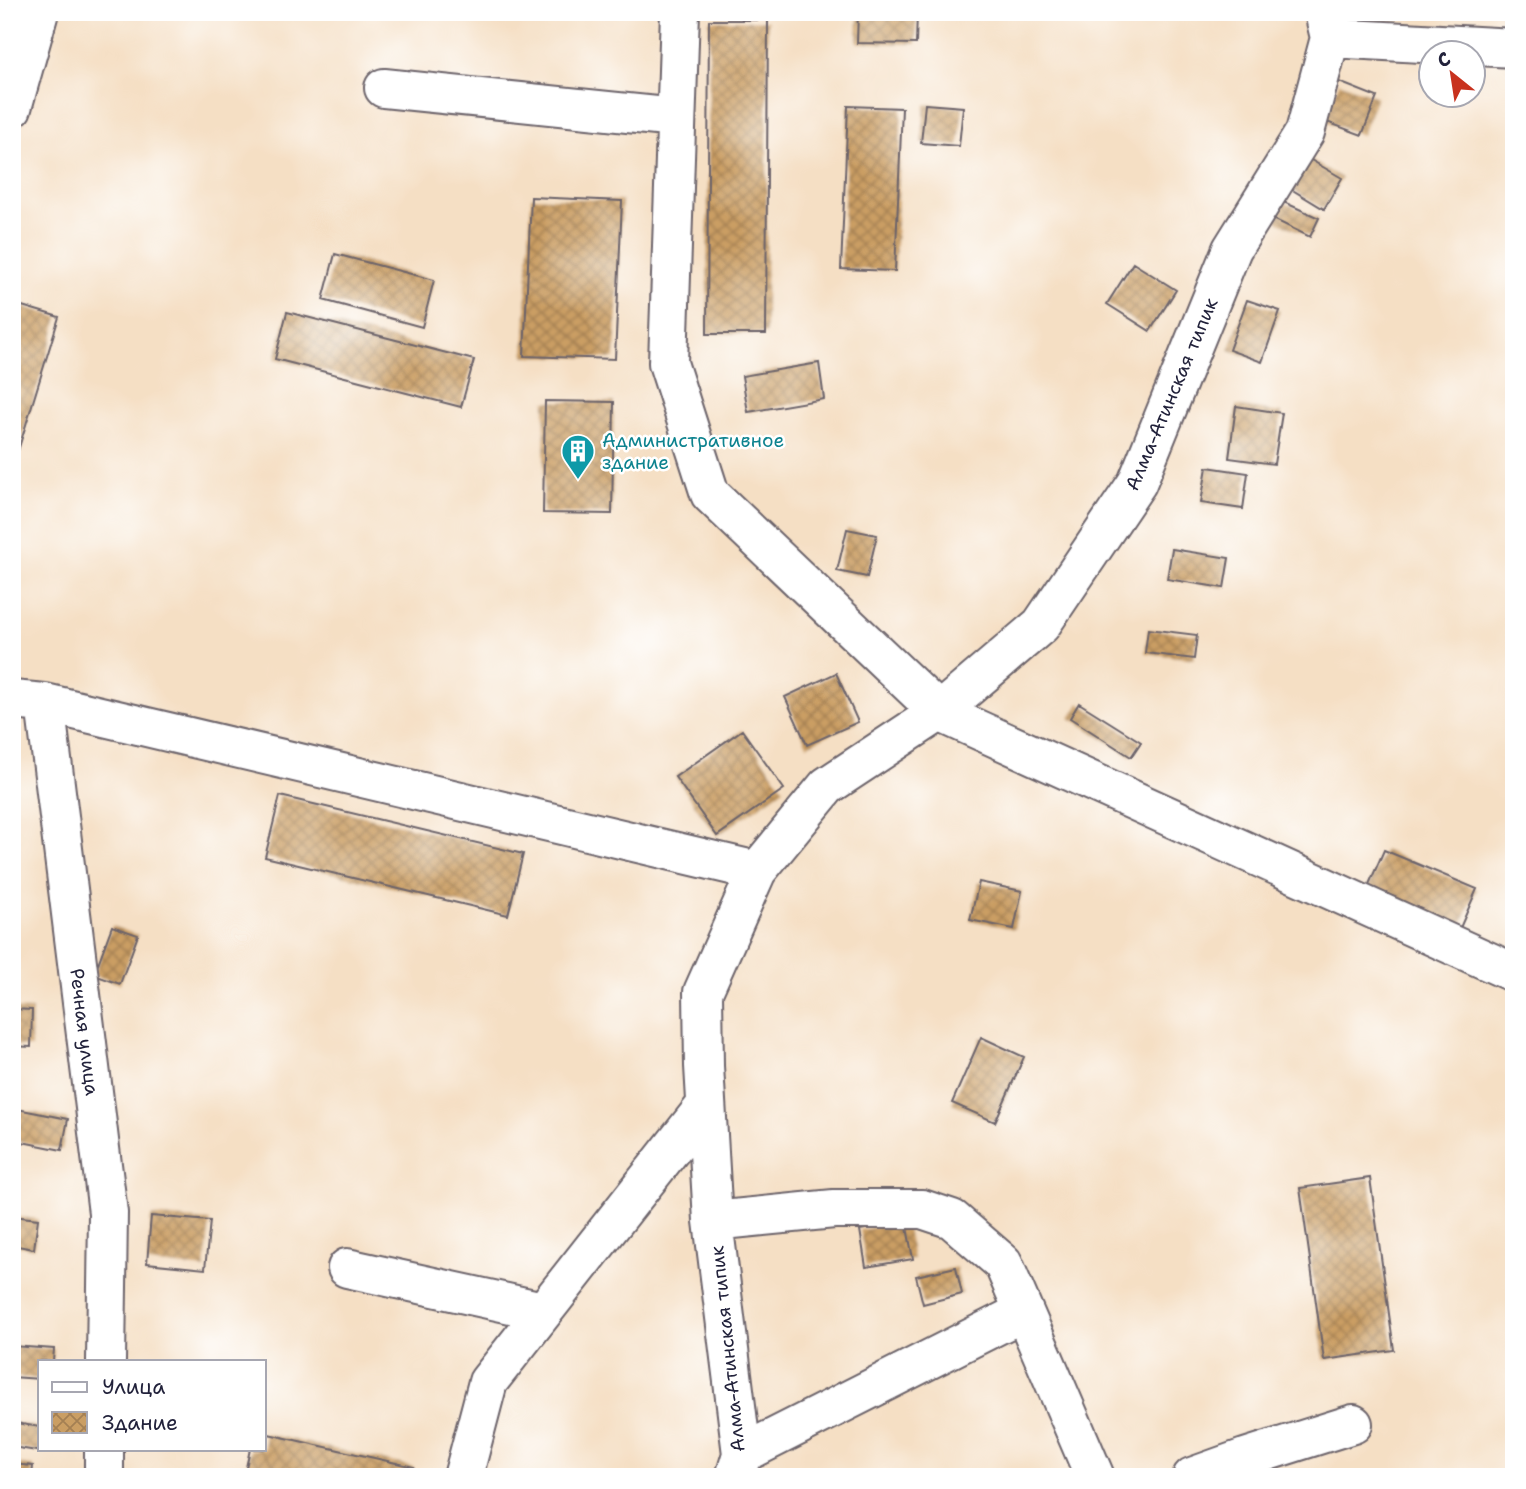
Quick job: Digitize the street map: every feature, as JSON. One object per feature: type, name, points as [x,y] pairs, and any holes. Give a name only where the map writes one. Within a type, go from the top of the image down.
[{"type":"street","points":[[12,108],[39,12]]},
{"type":"street","points":[[680,12],[668,363],[710,494],[939,712],[1514,973]]},
{"type":"street","points":[[1327,25],[1514,48]]},
{"type":"street","name":"Алма-Атинская типик","points":[[739,1465],[713,1221],[703,992],[757,871],[827,786],[939,712],[1041,625],[1137,483],[1232,249],[1305,132],[1327,25]]},
{"type":"street","points":[[384,88],[676,118]]},
{"type":"street","points":[[29,702],[757,871]]},
{"type":"street","name":"Речная улица","points":[[29,702],[108,1213],[106,1360]]},
{"type":"street","points":[[463,1477],[488,1382],[706,1105]]},
{"type":"street","name":"Алма-Атинская типик","points":[[713,1221],[834,1209],[922,1209],[952,1219],[1003,1263],[1095,1477]]},
{"type":"street","points":[[347,1268],[543,1311]]},
{"type":"street","points":[[739,1465],[1023,1312]]},
{"type":"street","points":[[1192,1477],[1246,1467],[1353,1424]]},
{"type":"street","points":[[104,1450],[104,1477]]},
{"type":"building","points":[[858,12],[917,12],[916,44],[857,43]]},
{"type":"building","points":[[709,20],[768,20],[766,334],[707,334]]},
{"type":"building","points":[[1339,82],[1377,97],[1362,135],[1324,121]]},
{"type":"building","points":[[925,104],[963,107],[959,146],[921,143]]},
{"type":"building","points":[[848,106],[902,108],[895,271],[841,269]]},
{"type":"building","points":[[1304,156],[1342,178],[1324,209],[1286,186]]},
{"type":"building","points":[[531,197],[622,201],[615,359],[524,356]]},
{"type":"building","points":[[1277,199],[1319,218],[1310,237],[1269,217]]},
{"type":"building","points":[[335,254],[434,280],[422,327],[323,300]]},
{"type":"building","points":[[1133,263],[1176,290],[1150,331],[1107,304]]},
{"type":"building","points":[[1247,300],[1280,311],[1262,362],[1229,350]]},
{"type":"building","points":[[12,303],[59,317],[13,467],[12,467]]},
{"type":"building","points":[[287,312],[474,360],[461,407],[275,359]]},
{"type":"building","points":[[819,363],[824,399],[748,412],[742,376]]},
{"type":"building","name":"Административное здание","points":[[545,401],[614,402],[612,514],[543,513]]},
{"type":"building","points":[[1236,406],[1282,413],[1274,464],[1229,458]]},
{"type":"building","points":[[1207,467],[1248,473],[1243,509],[1201,503]]},
{"type":"building","points":[[847,529],[877,535],[867,577],[837,571]]},
{"type":"building","points":[[1172,549],[1229,558],[1224,588],[1167,579]]},
{"type":"building","points":[[1148,629],[1197,635],[1194,659],[1145,653]]},
{"type":"building","points":[[836,673],[858,722],[807,745],[785,697]]},
{"type":"building","points":[[1079,703],[1141,742],[1131,757],[1070,718]]},
{"type":"building","points":[[742,730],[784,789],[717,836],[675,777]]},
{"type":"building","points":[[280,796],[523,854],[508,915],[265,857]]},
{"type":"building","points":[[1384,850],[1477,889],[1460,928],[1367,889]]},
{"type":"building","points":[[979,882],[1022,891],[1014,929],[970,920]]},
{"type":"building","points":[[112,926],[138,935],[120,984],[94,975]]},
{"type":"building","points":[[12,1009],[32,1010],[31,1047],[12,1046]]},
{"type":"building","points":[[981,1037],[1024,1057],[995,1122],[952,1103]]},
{"type":"building","points":[[12,1108],[68,1119],[62,1150],[12,1140]]},
{"type":"building","points":[[1370,1178],[1394,1350],[1324,1360],[1300,1188]]},
{"type":"building","points":[[12,1216],[38,1219],[34,1249],[12,1245]]},
{"type":"building","points":[[151,1216],[210,1221],[205,1269],[147,1263]]},
{"type":"building","points":[[906,1222],[913,1259],[866,1267],[860,1230]]},
{"type":"building","points":[[956,1267],[962,1294],[923,1304],[916,1276]]},
{"type":"building","points":[[12,1346],[54,1349],[53,1360],[38,1360],[38,1379],[12,1377]]},
{"type":"building","points":[[16,1423],[38,1427],[38,1450],[43,1452],[12,1447]]},
{"type":"building","points":[[266,1433],[414,1467],[412,1477],[244,1477],[250,1450],[266,1450]]},
{"type":"building","points":[[12,1464],[33,1466],[32,1477],[12,1477]]},
{"type":"place","name":"Административное здание","points":[[578,481]]}]
